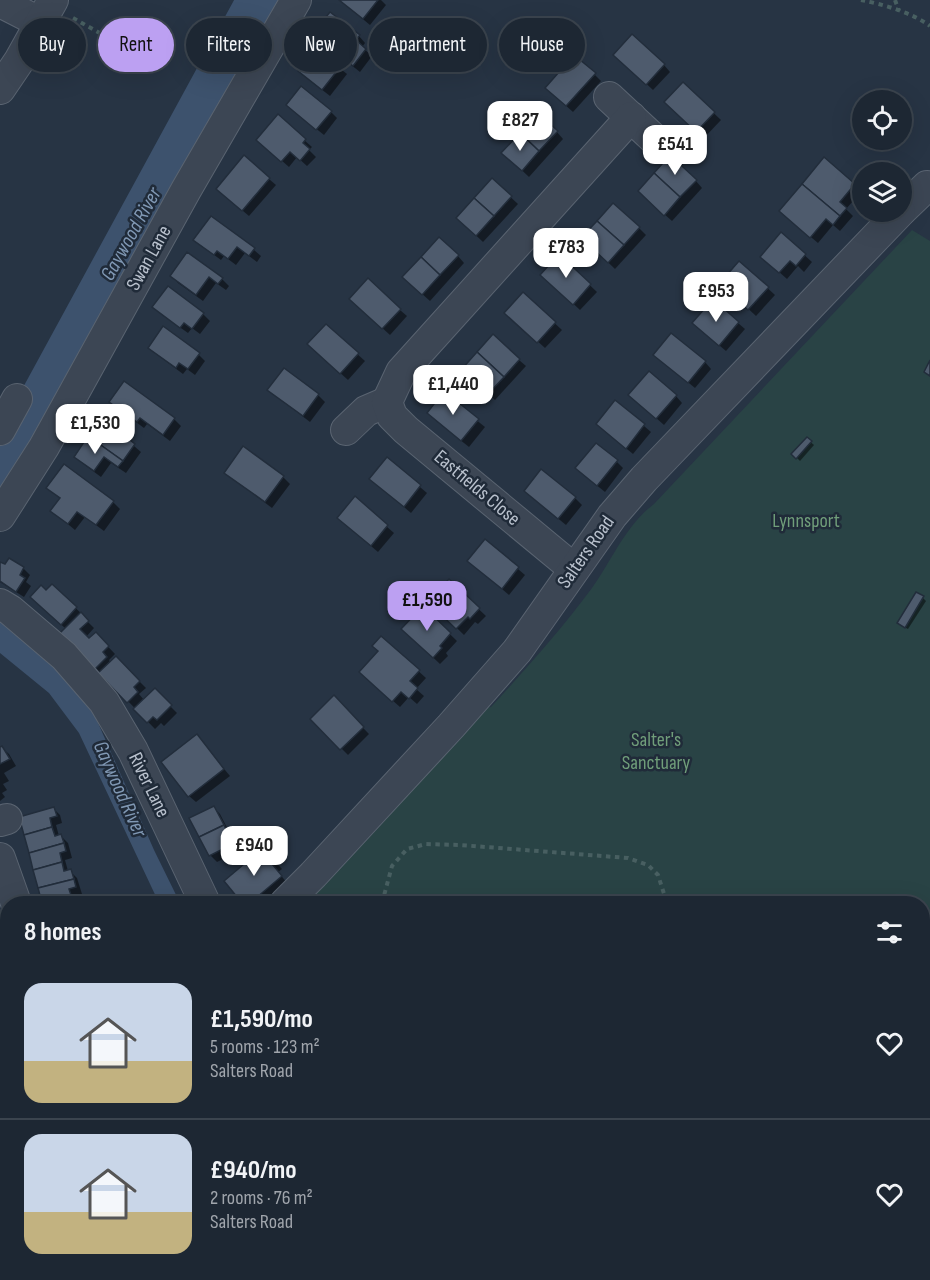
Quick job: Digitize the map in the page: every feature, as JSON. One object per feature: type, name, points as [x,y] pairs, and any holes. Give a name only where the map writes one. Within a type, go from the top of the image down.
[{"type":"street","name":"Swan Lane","points":[[0,516],[45,447],[186,190],[296,0]]},
{"type":"street","points":[[0,2],[47,11],[19,61],[0,89]]},
{"type":"street","points":[[609,97],[653,138]]},
{"type":"street","points":[[346,430],[366,411],[387,402],[401,372],[631,117]]},
{"type":"street","name":"Salters Road","points":[[292,896],[411,770],[517,651],[612,516],[644,479],[886,222]]},
{"type":"street","points":[[0,430],[17,399]]},
{"type":"street","name":"Eastfields Close","points":[[387,402],[392,416],[406,430],[574,569]]},
{"type":"street","name":"River Lane","points":[[0,604],[64,656],[104,702],[133,751],[202,896]]},
{"type":"street","points":[[0,858],[14,896]]},
{"type":"street","points":[[0,1198],[0,1203]]},
{"type":"path","points":[[861,0],[900,11],[930,26]]},
{"type":"path","points":[[895,0],[900,11]]},
{"type":"path","points":[[384,896],[392,866],[407,849],[426,844],[628,858],[648,865],[658,875],[665,896]]},
{"type":"green space","points":[[912,230],[930,241],[930,896],[314,896],[379,827],[485,708],[491,707],[543,649],[592,588],[635,522]]},
{"type":"water","points":[[0,621],[21,636],[68,681],[95,716],[177,896],[156,896],[79,733],[49,693],[0,653]]},
{"type":"building","points":[[339,0],[378,0],[363,19]]},
{"type":"building","points":[[330,12],[338,18],[325,18]]},
{"type":"building","points":[[632,34],[665,64],[646,85],[613,55]]},
{"type":"building","points":[[357,41],[366,49],[357,61]]},
{"type":"building","points":[[585,64],[596,73],[566,106],[545,88],[559,72],[585,72]]},
{"type":"building","points":[[299,72],[336,72],[322,90]]},
{"type":"building","points":[[683,82],[715,112],[696,132],[664,102]]},
{"type":"building","points":[[301,86],[332,111],[316,130],[286,105]]},
{"type":"building","points":[[538,113],[558,131],[539,151],[520,133]]},
{"type":"building","points":[[278,114],[306,139],[303,143],[310,149],[300,161],[290,152],[281,162],[256,140]]},
{"type":"building","points":[[520,133],[539,151],[522,171],[501,153]]},
{"type":"building","points":[[244,155],[270,178],[242,211],[216,189]]},
{"type":"building","points":[[670,155],[697,180],[680,197],[654,173]]},
{"type":"building","points":[[824,157],[852,181],[852,188],[840,202],[847,208],[840,216],[802,184]]},
{"type":"building","points":[[654,173],[680,197],[664,216],[638,191]]},
{"type":"building","points":[[492,178],[512,196],[494,216],[474,198]]},
{"type":"building","points":[[802,184],[840,216],[833,225],[826,219],[810,238],[779,211]]},
{"type":"building","points":[[474,198],[494,216],[476,236],[456,218]]},
{"type":"building","points":[[613,203],[640,227],[624,245],[597,221]]},
{"type":"building","points":[[211,216],[255,248],[249,256],[237,247],[228,259],[217,251],[214,255],[193,240]]},
{"type":"building","points":[[597,221],[624,245],[608,263],[581,238]]},
{"type":"building","points":[[781,232],[806,254],[796,266],[790,261],[779,273],[760,257]]},
{"type":"building","points":[[439,237],[459,255],[440,275],[421,257]]},
{"type":"building","points":[[187,252],[223,278],[218,284],[209,277],[196,295],[170,276]]},
{"type":"building","points":[[559,254],[591,284],[573,305],[540,275]]},
{"type":"building","points":[[421,257],[440,275],[422,295],[402,277]]},
{"type":"building","points":[[739,261],[769,287],[748,310],[719,284]]},
{"type":"building","points":[[368,278],[401,309],[382,329],[349,299]]},
{"type":"building","points":[[168,286],[204,313],[192,329],[184,323],[180,328],[152,307]]},
{"type":"building","points":[[523,292],[556,322],[537,343],[504,313]]},
{"type":"building","points":[[713,299],[739,322],[719,346],[692,323]]},
{"type":"building","points":[[326,324],[359,353],[340,374],[307,344]]},
{"type":"building","points":[[163,326],[200,353],[188,369],[179,363],[176,368],[148,348]]},
{"type":"building","points":[[671,333],[706,361],[688,383],[653,355]]},
{"type":"building","points":[[493,334],[520,359],[504,377],[477,352]]},
{"type":"building","points":[[477,352],[504,377],[488,394],[461,370]]},
{"type":"building","points":[[930,360],[930,376],[924,372]]},
{"type":"building","points":[[284,368],[319,394],[303,416],[267,390]]},
{"type":"building","points":[[649,371],[677,395],[656,419],[628,395]]},
{"type":"building","points":[[124,381],[175,418],[163,435],[140,418],[137,422],[109,402]]},
{"type":"building","points":[[444,391],[479,419],[461,441],[427,413]]},
{"type":"building","points":[[615,400],[645,424],[626,449],[596,424]]},
{"type":"building","points":[[107,410],[127,424],[121,433],[135,444],[123,461],[88,436]]},
{"type":"building","points":[[88,436],[123,461],[118,467],[104,457],[94,471],[74,457]]},
{"type":"building","points":[[807,437],[812,441],[796,459],[791,454]]},
{"type":"building","points":[[596,443],[618,460],[597,486],[575,468]]},
{"type":"building","points":[[243,446],[284,476],[265,502],[224,473]]},
{"type":"building","points":[[387,457],[421,485],[404,507],[369,479]]},
{"type":"building","points":[[64,464],[114,501],[96,525],[77,512],[68,524],[50,511],[60,498],[46,488]]},
{"type":"building","points":[[541,469],[576,497],[558,519],[524,491]]},
{"type":"building","points":[[355,496],[388,525],[371,546],[337,518]]},
{"type":"building","points":[[485,539],[519,567],[502,589],[467,561]]},
{"type":"building","points":[[9,558],[24,567],[20,575],[25,578],[16,592],[0,581],[0,562],[5,564]]},
{"type":"building","points":[[449,579],[480,608],[456,629],[428,602]]},
{"type":"building","points":[[52,584],[77,607],[61,625],[30,597],[41,585],[46,590]]},
{"type":"building","points":[[916,592],[924,596],[905,628],[897,623]]},
{"type":"building","points":[[423,606],[451,633],[433,658],[401,629]]},
{"type":"building","points":[[81,612],[89,621],[80,629],[89,638],[96,632],[109,646],[103,652],[107,657],[95,669],[60,633]]},
{"type":"building","points":[[381,636],[420,670],[410,681],[418,688],[409,699],[401,692],[392,702],[359,672],[378,651],[372,646]]},
{"type":"building","points":[[116,656],[140,681],[134,687],[138,692],[127,703],[98,673]]},
{"type":"building","points":[[155,688],[172,705],[157,720],[153,717],[147,723],[133,709]]},
{"type":"building","points":[[334,695],[364,727],[340,750],[310,719]]},
{"type":"building","points":[[197,734],[224,769],[188,797],[161,762]]},
{"type":"building","points":[[2,746],[10,759],[0,764],[0,747]]},
{"type":"building","points":[[214,806],[224,825],[199,837],[189,818]]},
{"type":"building","points":[[54,807],[57,816],[50,818],[52,827],[24,835],[19,817]]},
{"type":"building","points":[[224,825],[233,844],[209,856],[199,837]]},
{"type":"building","points":[[52,827],[55,836],[61,834],[64,843],[29,853],[24,835]]},
{"type":"building","points":[[64,843],[66,851],[60,853],[62,862],[33,870],[29,853]]},
{"type":"building","points":[[264,847],[276,861],[272,864],[282,876],[258,896],[236,896],[224,881]]},
{"type":"building","points":[[62,862],[64,871],[71,869],[74,879],[38,888],[33,870]]},
{"type":"building","points":[[74,879],[76,887],[69,889],[71,896],[40,896],[38,888]]},
{"type":"waterway","name":"Gaywood River","points":[[0,466],[27,424],[258,0]]},
{"type":"park label","name":"Lynnsport","points":[[806,521]]},
{"type":"park label","name":"Salter's Sanctuary","points":[[656,752]]}]
